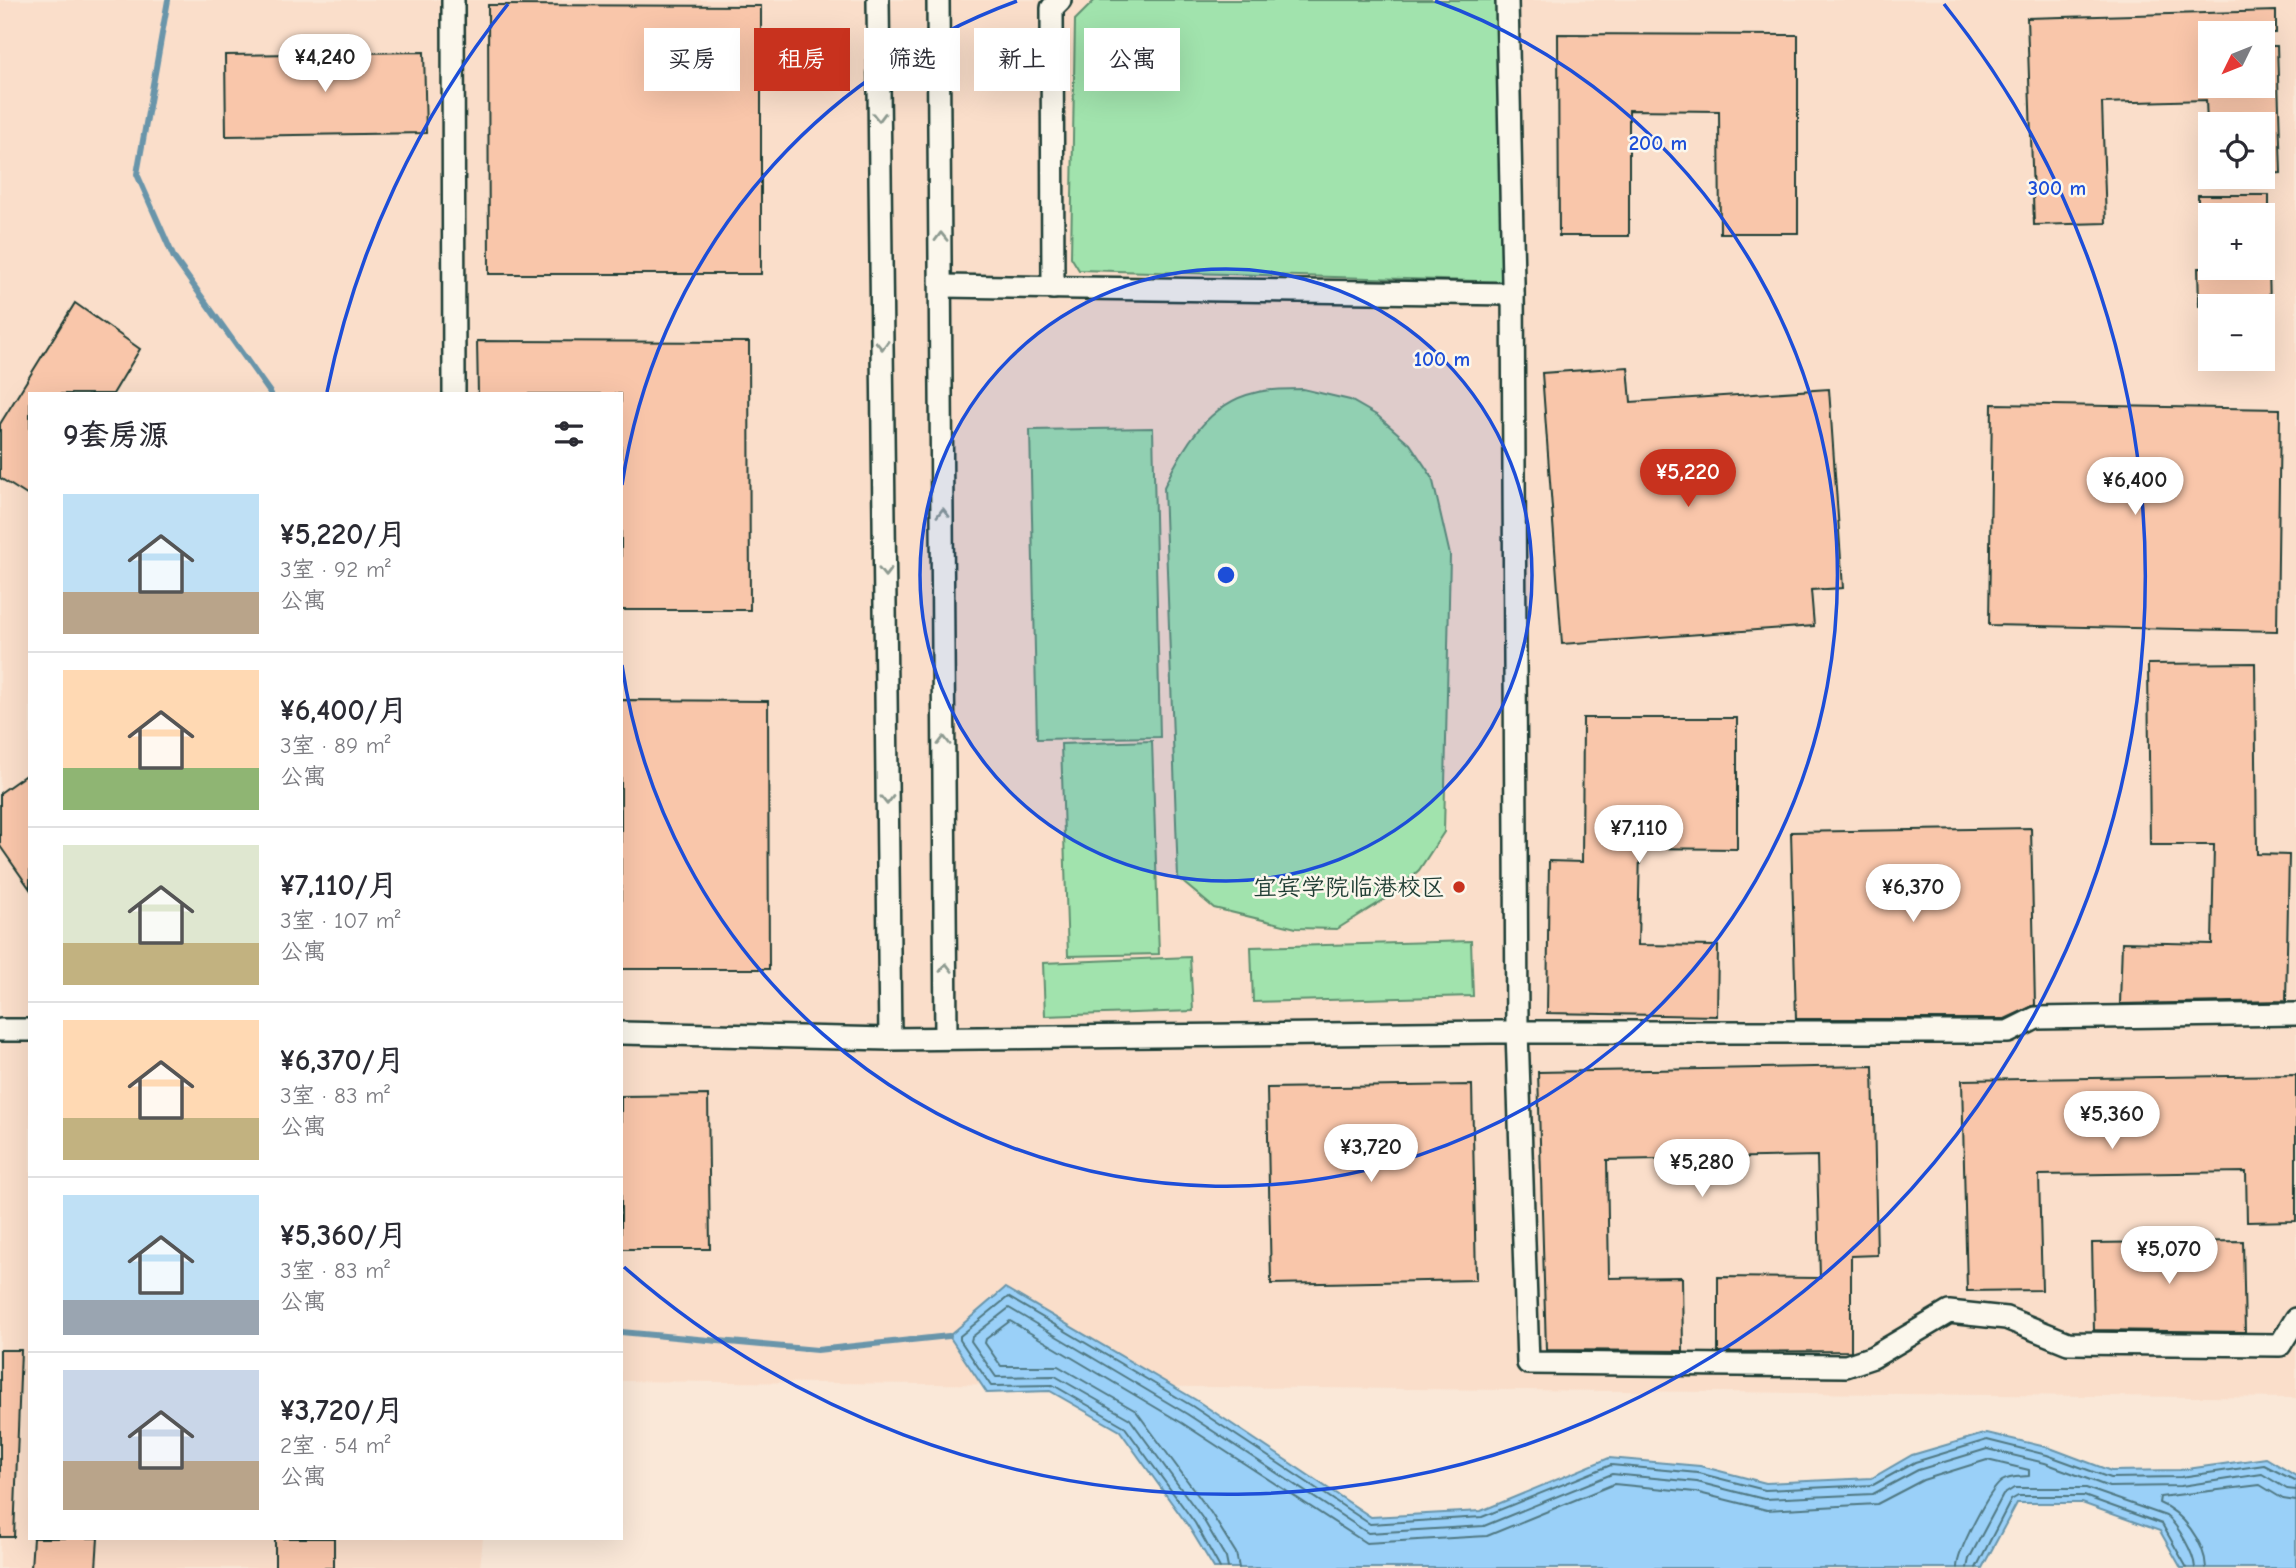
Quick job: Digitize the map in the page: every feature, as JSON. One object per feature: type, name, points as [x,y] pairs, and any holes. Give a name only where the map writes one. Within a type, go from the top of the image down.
[{"type":"street","points":[[453,0],[454,392]]},
{"type":"street","points":[[878,0],[890,1039]]},
{"type":"street","points":[[938,0],[946,1036]]},
{"type":"street","points":[[1053,288],[1052,8],[1060,0]]},
{"type":"street","points":[[1507,0],[1513,294],[1517,1031],[1528,1363],[1846,1366],[1873,1357],[1949,1312],[2006,1318],[2068,1343],[2280,1345],[2296,1319]]},
{"type":"street","points":[[942,286],[1513,294]]},
{"type":"street","points":[[623,1033],[890,1039],[946,1036],[1517,1031],[2008,1032],[2036,1018],[2296,1014]]},
{"type":"street","points":[[0,1030],[28,1030]]},
{"type":"shaded area","name":"宜宾学院临港校区","points":[[0,0],[2296,0],[2296,1398],[623,1381],[623,392],[28,392],[28,1540],[483,1540],[480,1568],[0,1568]]},
{"type":"green space","points":[[1095,0],[1507,0],[1513,282],[1079,270],[1071,257],[1075,20]]},
{"type":"green space","points":[[1303,389],[1350,400],[1378,416],[1410,444],[1432,477],[1450,555],[1444,832],[1419,870],[1393,894],[1337,929],[1296,928],[1214,908],[1178,878],[1164,487],[1179,457],[1199,429],[1223,406],[1238,398],[1260,392]]},
{"type":"green space","points":[[1153,428],[1160,737],[1037,739],[1030,430]]},
{"type":"green space","points":[[1152,741],[1159,954],[1068,956],[1061,744]]},
{"type":"green space","points":[[1471,941],[1473,996],[1253,1002],[1251,947]]},
{"type":"green space","points":[[1190,957],[1193,1011],[1045,1016],[1043,963]]},
{"type":"water","points":[[1005,1288],[1196,1400],[1371,1517],[1481,1511],[1609,1458],[1700,1466],[1766,1483],[1872,1478],[1912,1455],[1987,1433],[2050,1448],[2111,1471],[2180,1470],[2266,1458],[2296,1476],[2296,1568],[2181,1568],[2160,1531],[2082,1503],[2017,1503],[1982,1568],[1214,1568],[1189,1527],[1120,1431],[1050,1391],[987,1393],[949,1336]]},
{"type":"building","points":[[488,5],[761,6],[761,28],[754,28],[754,91],[761,91],[761,274],[489,274]]},
{"type":"building","points":[[2276,11],[2276,33],[2275,21],[2198,21],[2198,98],[2275,98],[2277,46],[2281,173],[2275,173],[2275,112],[2206,112],[2206,100],[2102,103],[2106,223],[2034,225],[2027,18]]},
{"type":"building","points":[[1558,34],[1798,35],[1798,233],[1720,233],[1719,111],[1629,110],[1629,236],[1559,236]]},
{"type":"building","points":[[424,52],[426,133],[226,136],[225,55]]},
{"type":"building","points":[[2198,195],[2269,195],[2269,203],[2198,203]]},
{"type":"building","points":[[2198,280],[2269,280],[2270,294],[2199,294]]},
{"type":"building","points":[[75,303],[140,349],[114,392],[28,392],[28,496],[0,478],[0,424]]},
{"type":"building","points":[[477,341],[749,342],[750,610],[623,610],[623,392],[478,392]]},
{"type":"building","points":[[1628,367],[1631,402],[1829,389],[1843,588],[1811,590],[1814,626],[1562,644],[1542,373]]},
{"type":"building","points":[[1992,404],[2280,409],[2277,631],[1989,625]]},
{"type":"building","points":[[2255,663],[2257,854],[2289,855],[2286,1001],[2120,1004],[2122,942],[2212,944],[2214,845],[2150,845],[2148,664]]},
{"type":"building","points":[[623,700],[768,701],[769,969],[623,969]]},
{"type":"building","points":[[1583,718],[1737,718],[1737,849],[1640,848],[1638,945],[1718,946],[1717,1016],[1547,1013],[1549,861],[1582,862]]},
{"type":"building","points":[[28,773],[28,886],[0,846],[0,793]]},
{"type":"building","points":[[2031,828],[2035,1005],[2005,1019],[1796,1019],[1791,832]]},
{"type":"building","points":[[1873,1066],[1877,1255],[1851,1256],[1851,1351],[1718,1352],[1718,1277],[1820,1278],[1817,1156],[1607,1160],[1609,1278],[1682,1277],[1683,1351],[1546,1350],[1538,1072]]},
{"type":"building","points":[[2296,1075],[2296,1221],[2247,1222],[2246,1172],[2039,1175],[2042,1290],[1967,1291],[1962,1080]]},
{"type":"building","points":[[1472,1085],[1476,1280],[1271,1284],[1267,1088]]},
{"type":"building","points":[[708,1095],[710,1249],[623,1249],[623,1096]]},
{"type":"building","points":[[2243,1241],[2245,1332],[2094,1330],[2092,1243]]},
{"type":"building","points":[[0,1350],[21,1350],[14,1537],[0,1537]]},
{"type":"building","points":[[33,1540],[98,1540],[96,1568],[31,1568]]},
{"type":"building","points":[[275,1540],[334,1540],[334,1568],[275,1568]]},
{"type":"waterway","points":[[168,0],[137,174],[174,258],[270,392]]},
{"type":"waterway","points":[[623,1332],[817,1350],[949,1336]]},
{"type":"place","name":"宜宾学院临港校区","points":[[1459,887]]}]
